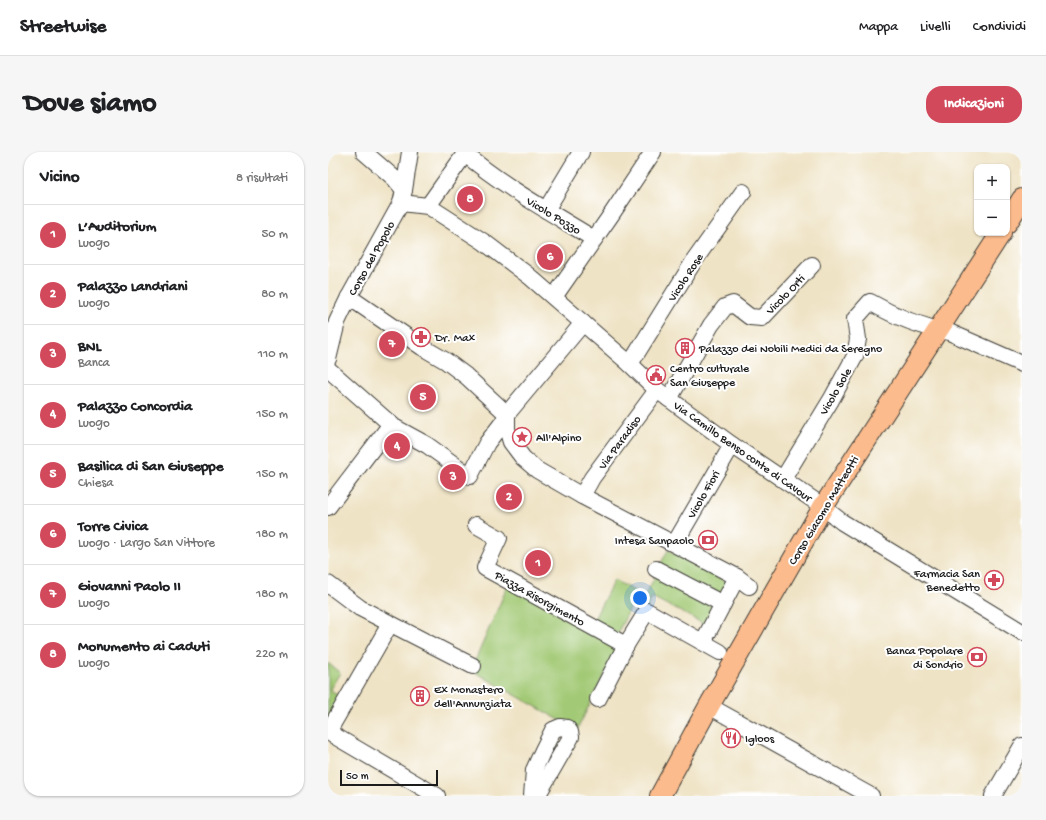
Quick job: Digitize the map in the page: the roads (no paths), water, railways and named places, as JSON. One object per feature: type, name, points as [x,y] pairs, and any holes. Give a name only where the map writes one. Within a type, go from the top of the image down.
[{"type":"main road","points":[[1010,219],[1022,199]]},
{"type":"main road","name":"Corso Giacomo Matteotti","points":[[660,796],[709,706],[823,507],[999,236]]},
{"type":"street","points":[[364,152],[394,178],[403,197],[428,206],[462,158],[464,152]]},
{"type":"street","name":"Corso del Popolo","points":[[328,360],[332,318],[349,297],[403,197],[410,152]]},
{"type":"street","name":"Vicolo Pozzo","points":[[464,152],[480,167],[514,191],[594,240]]},
{"type":"street","points":[[546,210],[581,152]]},
{"type":"street","points":[[554,297],[653,152]]},
{"type":"street","name":"Vicolo Rose","points":[[630,364],[694,261],[743,192]]},
{"type":"street","name":"Via Camillo Benso conte di Cavour","points":[[428,206],[484,242],[530,276],[663,394],[732,445],[783,479],[842,522],[1022,632]]},
{"type":"street","name":"Vicolo Orti","points":[[663,394],[725,307],[733,304],[750,317],[762,318],[812,266]]},
{"type":"street","points":[[349,297],[422,347],[446,361],[466,376],[507,414],[511,442],[523,458],[537,470],[582,496],[675,544],[743,582],[723,604],[703,642]]},
{"type":"street","name":"Vicolo Sole","points":[[783,479],[831,400],[855,356],[858,339],[855,318],[870,302],[888,312],[938,330]]},
{"type":"street","points":[[328,369],[394,427],[427,445],[470,476],[487,443],[503,422],[507,414],[583,323]]},
{"type":"street","points":[[938,330],[949,332],[1022,364]]},
{"type":"street","name":"Via Paradiso","points":[[582,496],[592,478],[663,394]]},
{"type":"street","points":[[328,507],[391,424]]},
{"type":"street","name":"Vicolo Fiori","points":[[675,544],[732,445]]},
{"type":"street","name":"Piazza Risorgimento","points":[[476,525],[499,538],[485,568],[626,645]]},
{"type":"street","points":[[656,569],[723,604]]},
{"type":"street","points":[[328,584],[360,608],[472,666]]},
{"type":"street","points":[[598,699],[626,645],[647,612],[720,652]]},
{"type":"street","points":[[390,624],[328,732],[437,796]]},
{"type":"street","points":[[709,706],[871,796]]},
{"type":"street","points":[[532,796],[534,770],[543,750],[554,730],[560,727],[568,728],[571,737],[537,796]]},
{"type":"street","points":[[993,796],[1022,746]]},
{"type":"place","name":"Monumento ai Caduti","points":[[470,199]]},
{"type":"place","name":"Torre Civica","points":[[550,257]]},
{"type":"place","name":"Dr. Max","points":[[421,337]]},
{"type":"place","name":"Giovanni Paolo II","points":[[392,344]]},
{"type":"place","name":"Palazzo dei Nobili Medici da Seregno","points":[[685,348]]},
{"type":"place","name":"Centro culturale San Giuseppe","points":[[656,375]]},
{"type":"place","name":"Basilica di San Giuseppe","points":[[423,397]]},
{"type":"place","name":"All'Alpino","points":[[522,437]]},
{"type":"place","name":"Palazzo Concordia","points":[[397,446]]},
{"type":"place","name":"BNL","points":[[453,477]]},
{"type":"place","name":"Palazzo Landriani","points":[[509,497]]},
{"type":"place","name":"Intesa Sanpaolo","points":[[708,540]]},
{"type":"place","name":"L’Auditorium","points":[[538,563]]},
{"type":"place","name":"Farmacia San Benedetto","points":[[994,580]]},
{"type":"place","name":"Banca Popolare di Sondrio","points":[[977,657]]},
{"type":"place","name":"Ex Monastero dell'Annunziata","points":[[420,696]]},
{"type":"place","name":"Igloos","points":[[731,738]]}]
